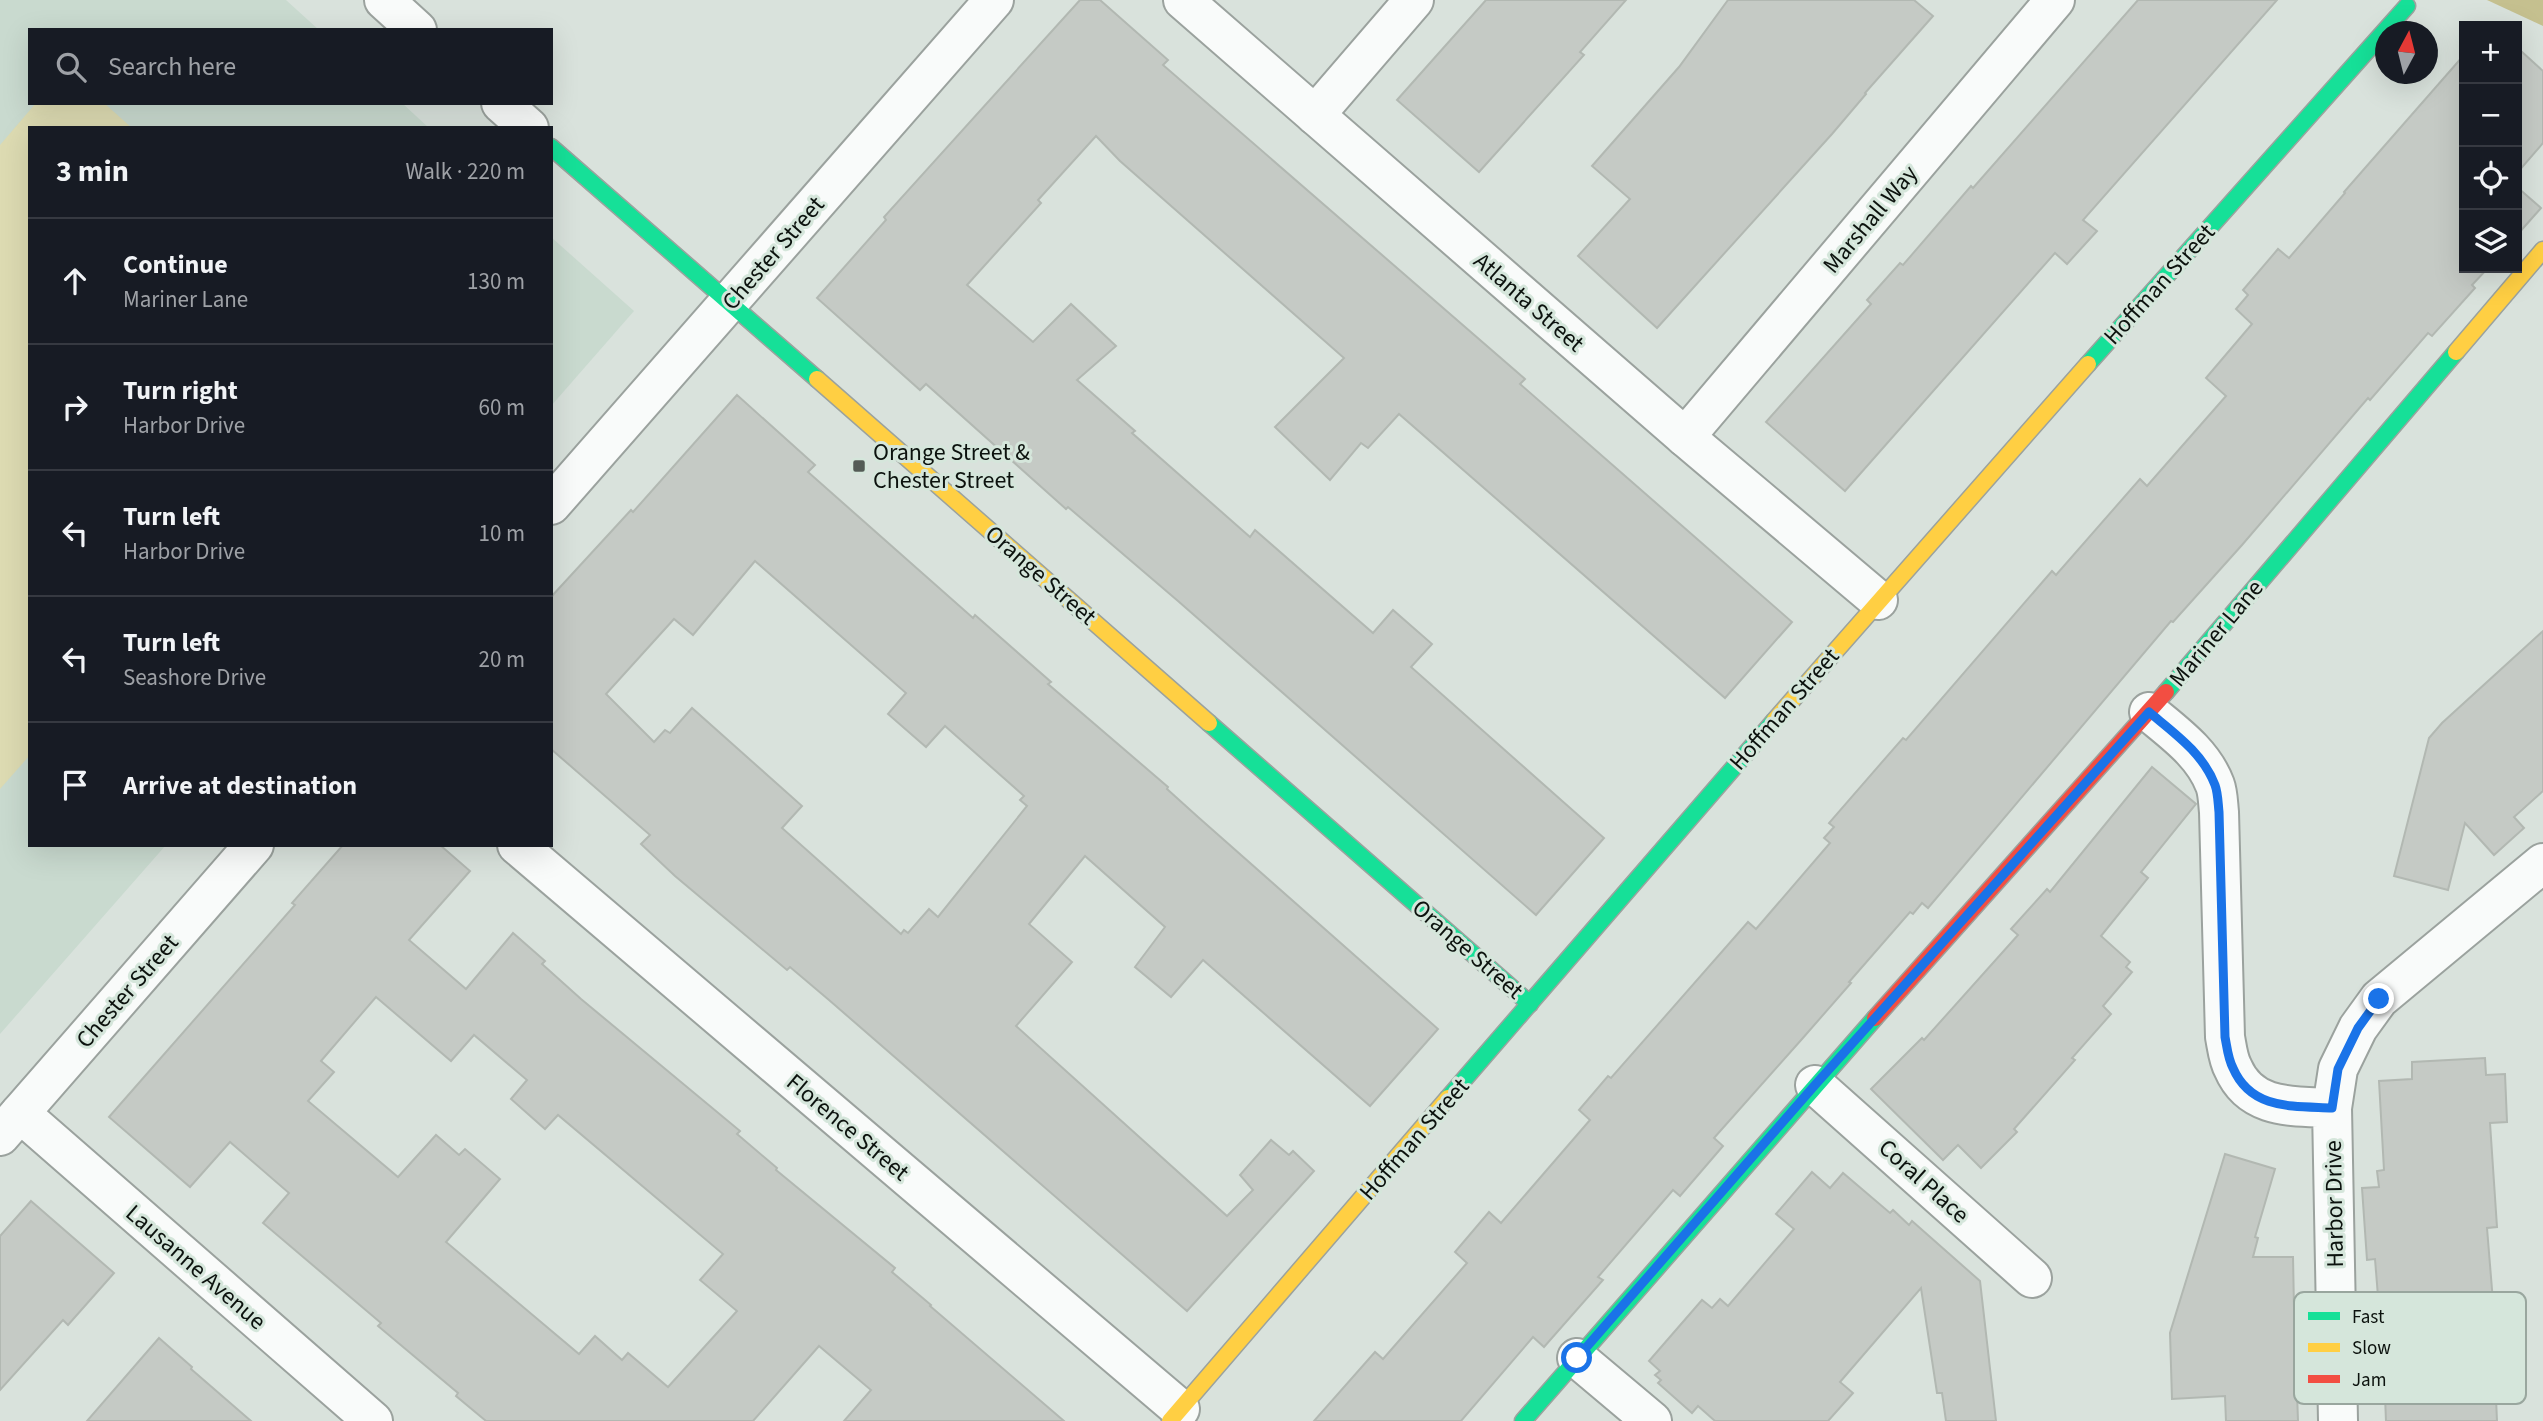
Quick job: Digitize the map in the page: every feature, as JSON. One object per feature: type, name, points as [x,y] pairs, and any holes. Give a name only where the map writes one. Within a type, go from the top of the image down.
[{"type":"street","points":[[384,0],[415,28]]},
{"type":"street","name":"Chester Street","points":[[553,504],[994,0]]},
{"type":"street","name":"Atlanta Street","points":[[1183,0],[1685,437],[1878,600]]},
{"type":"street","points":[[1315,115],[1414,0]]},
{"type":"street","name":"Marshall Way","points":[[1685,437],[2055,0]]},
{"type":"street","name":"Hoffman Street","points":[[1175,1415],[1878,600],[2407,6]]},
{"type":"street","points":[[503,105],[527,126]]},
{"type":"street","name":"Orange Street","points":[[553,149],[1530,1004]]},
{"type":"street","name":"Mariner Lane","points":[[1523,1421],[1815,1085],[2149,712],[2543,250]]},
{"type":"street","name":"Harbor Drive","points":[[2149,712],[2186,744],[2204,764],[2216,787],[2225,1037],[2232,1067],[2244,1088],[2266,1102],[2332,1108],[2336,1292]]},
{"type":"street","name":"Chester Street","points":[[10,1125],[252,847]]},
{"type":"street","name":"Florence Street","points":[[519,847],[1175,1415]]},
{"type":"street","points":[[2332,1108],[2338,1069],[2358,1028],[2379,999],[2543,863]]},
{"type":"street","name":"Coral Place","points":[[1815,1085],[2032,1278]]},
{"type":"street","name":"Lausanne Avenue","points":[[10,1125],[373,1421]]},
{"type":"street","points":[[1577,1358],[1652,1421]]},
{"type":"shaded area","points":[[0,0],[286,0],[317,28],[28,28],[28,105],[404,105],[427,126],[28,126],[28,847],[164,847],[0,1034]]},
{"type":"shaded area","points":[[2487,0],[2543,0],[2543,26]]},
{"type":"shaded area","points":[[34,105],[106,105],[130,126],[28,126],[28,757],[0,789],[0,145]]},
{"type":"shaded area","points":[[553,239],[634,311],[553,404]]},
{"type":"building","points":[[1080,0],[1100,0],[1168,60],[1163,65],[1525,379],[1520,384],[1792,622],[1725,698],[1399,414],[1368,448],[1361,443],[1330,480],[1275,427],[1344,358],[1120,161],[1096,136],[1038,200],[1041,203],[967,285],[1033,342],[1071,304],[1116,346],[1077,380],[1135,431],[1132,433],[1250,537],[1255,530],[1373,633],[1393,610],[1432,644],[1411,667],[1604,838],[1536,915],[1178,601],[1068,507],[1066,509],[926,384],[920,390],[817,298],[886,220],[884,217]]},
{"type":"building","points":[[1486,0],[1626,0],[1580,52],[1584,55],[1479,172],[1397,100]]},
{"type":"building","points":[[1728,0],[1914,0],[1933,16],[1832,134],[1657,328],[1578,256],[1630,199],[1592,166],[1679,67]]},
{"type":"building","points":[[2138,0],[2277,0],[2083,220],[2097,231],[2067,264],[2055,253],[1845,491],[1766,422],[1871,304],[1867,300],[1900,263],[1903,265],[1971,186],[1973,188]]},
{"type":"building","points":[[2522,52],[2543,71],[2543,143],[2522,167]]},
{"type":"building","points":[[2459,61],[2459,273],[2483,273],[2472,285],[2475,288],[2432,336],[2428,333],[2370,400],[2368,398],[2242,545],[2173,622],[2171,621],[1928,908],[1922,903],[1913,914],[1910,912],[1714,1138],[1723,1146],[1680,1196],[1673,1190],[1598,1277],[1603,1280],[1544,1347],[1533,1337],[1461,1421],[1314,1421],[1375,1352],[1383,1359],[1467,1263],[1455,1252],[1489,1212],[1501,1223],[1590,1120],[1579,1110],[1608,1076],[1611,1078],[1748,922],[1756,929],[1830,843],[1824,838],[1834,827],[1829,823],[1903,738],[1906,740],[2052,571],[2056,575],[2140,479],[2147,486],[2226,396],[2206,378],[2252,324],[2236,309],[2248,295],[2243,290],[2278,249],[2289,258]]},
{"type":"building","points":[[2522,191],[2541,208],[2522,229]]},
{"type":"building","points":[[737,395],[815,465],[808,472],[973,618],[975,615],[1051,682],[1048,684],[1168,787],[1167,789],[1198,817],[1438,1029],[1370,1106],[1203,960],[1171,997],[1135,967],[1165,927],[1085,856],[1029,924],[1072,962],[1016,1026],[1227,1216],[1253,1190],[1240,1175],[1271,1140],[1289,1155],[1293,1151],[1314,1171],[1187,1311],[829,1000],[790,967],[787,970],[675,876],[641,844],[650,835],[553,751],[553,595],[631,510],[633,512]],"holes":[[[755,561],[906,693],[888,714],[926,747],[945,726],[1024,796],[1020,800],[1027,806],[938,917],[929,909],[908,933],[904,930],[901,934],[782,828],[802,806],[692,708],[670,733],[665,730],[654,742],[606,694],[674,619],[693,635]]]},
{"type":"building","points":[[2543,631],[2543,791],[2514,817],[2524,828],[2494,855],[2465,823],[2448,890],[2394,876],[2429,738]]},
{"type":"building","points":[[2152,767],[2196,804],[2141,872],[2148,878],[2101,936],[2130,962],[2126,967],[2132,972],[2103,1006],[2111,1014],[2072,1058],[2075,1060],[2014,1129],[2017,1132],[1981,1168],[1958,1145],[1943,1160],[1871,1089],[1922,1038],[1924,1040],[2018,935],[2011,929],[2047,889],[2050,892]]},
{"type":"building","points":[[341,847],[442,847],[470,871],[409,940],[466,989],[513,933],[545,961],[542,964],[581,999],[740,1131],[737,1134],[777,1168],[776,1170],[895,1268],[892,1272],[1064,1421],[844,1421],[871,1390],[819,1346],[753,1421],[486,1421],[456,1396],[458,1393],[378,1326],[381,1323],[263,1223],[289,1193],[230,1142],[190,1187],[109,1117],[295,905],[292,903]],"holes":[[[376,997],[451,1061],[474,1035],[527,1080],[511,1099],[545,1129],[558,1115],[723,1254],[700,1280],[737,1311],[668,1387],[628,1353],[622,1360],[595,1336],[579,1354],[446,1242],[500,1179],[465,1149],[459,1155],[436,1135],[398,1177],[308,1101],[334,1072],[321,1061]]]},
{"type":"building","points":[[2485,1058],[2486,1075],[2505,1074],[2507,1122],[2490,1123],[2497,1227],[2487,1228],[2492,1292],[2378,1292],[2375,1259],[2367,1260],[2362,1188],[2379,1187],[2377,1171],[2384,1170],[2379,1081],[2412,1079],[2412,1062]]},
{"type":"building","points":[[2225,1154],[2275,1169],[2255,1237],[2258,1238],[2253,1257],[2293,1257],[2294,1404],[2297,1404],[2298,1421],[2226,1421],[2225,1396],[2172,1399],[2170,1333]]},
{"type":"building","points":[[1812,1172],[1830,1188],[1843,1173],[1890,1213],[1893,1210],[1909,1225],[1912,1221],[1980,1281],[1996,1421],[1946,1421],[1942,1393],[1937,1393],[1921,1288],[1840,1382],[1853,1393],[1828,1421],[1715,1421],[1698,1406],[1692,1413],[1658,1383],[1661,1380],[1655,1375],[1660,1371],[1649,1361],[1702,1300],[1712,1308],[1720,1299],[1728,1306],[1794,1229],[1776,1214]]},
{"type":"building","points":[[31,1201],[114,1273],[68,1325],[63,1320],[0,1390],[0,1236]]},
{"type":"building","points":[[159,1338],[192,1367],[191,1369],[251,1421],[87,1421]]},
{"type":"building","points":[[2385,1404],[2496,1404],[2497,1421],[2386,1421]]},
{"type":"traffic: fast","points":[[2088,364],[2407,6]]},
{"type":"traffic: fast","points":[[553,149],[817,379]]},
{"type":"traffic: fast","points":[[2166,692],[2456,352]]},
{"type":"traffic: fast","points":[[1448,1098],[1774,721]]},
{"type":"traffic: fast","points":[[1209,723],[1530,1004]]},
{"type":"traffic: fast","points":[[1523,1421],[1875,1018]]},
{"type":"traffic: slow","points":[[2456,352],[2543,250]]},
{"type":"traffic: slow","points":[[1774,721],[2088,364]]},
{"type":"traffic: slow","points":[[817,379],[1209,723]]},
{"type":"traffic: slow","points":[[1170,1421],[1448,1098]]},
{"type":"traffic: jam","points":[[1875,1018],[2166,692]]},
{"type":"place","name":"Orange Street & Chester Street","points":[[859,466]]},
{"type":"route","points":[[1577,1358],[1815,1085],[2149,712],[2186,744],[2204,764],[2216,787],[2225,1037],[2232,1067],[2244,1088],[2266,1102],[2332,1108],[2338,1069],[2358,1028],[2379,999]]}]
